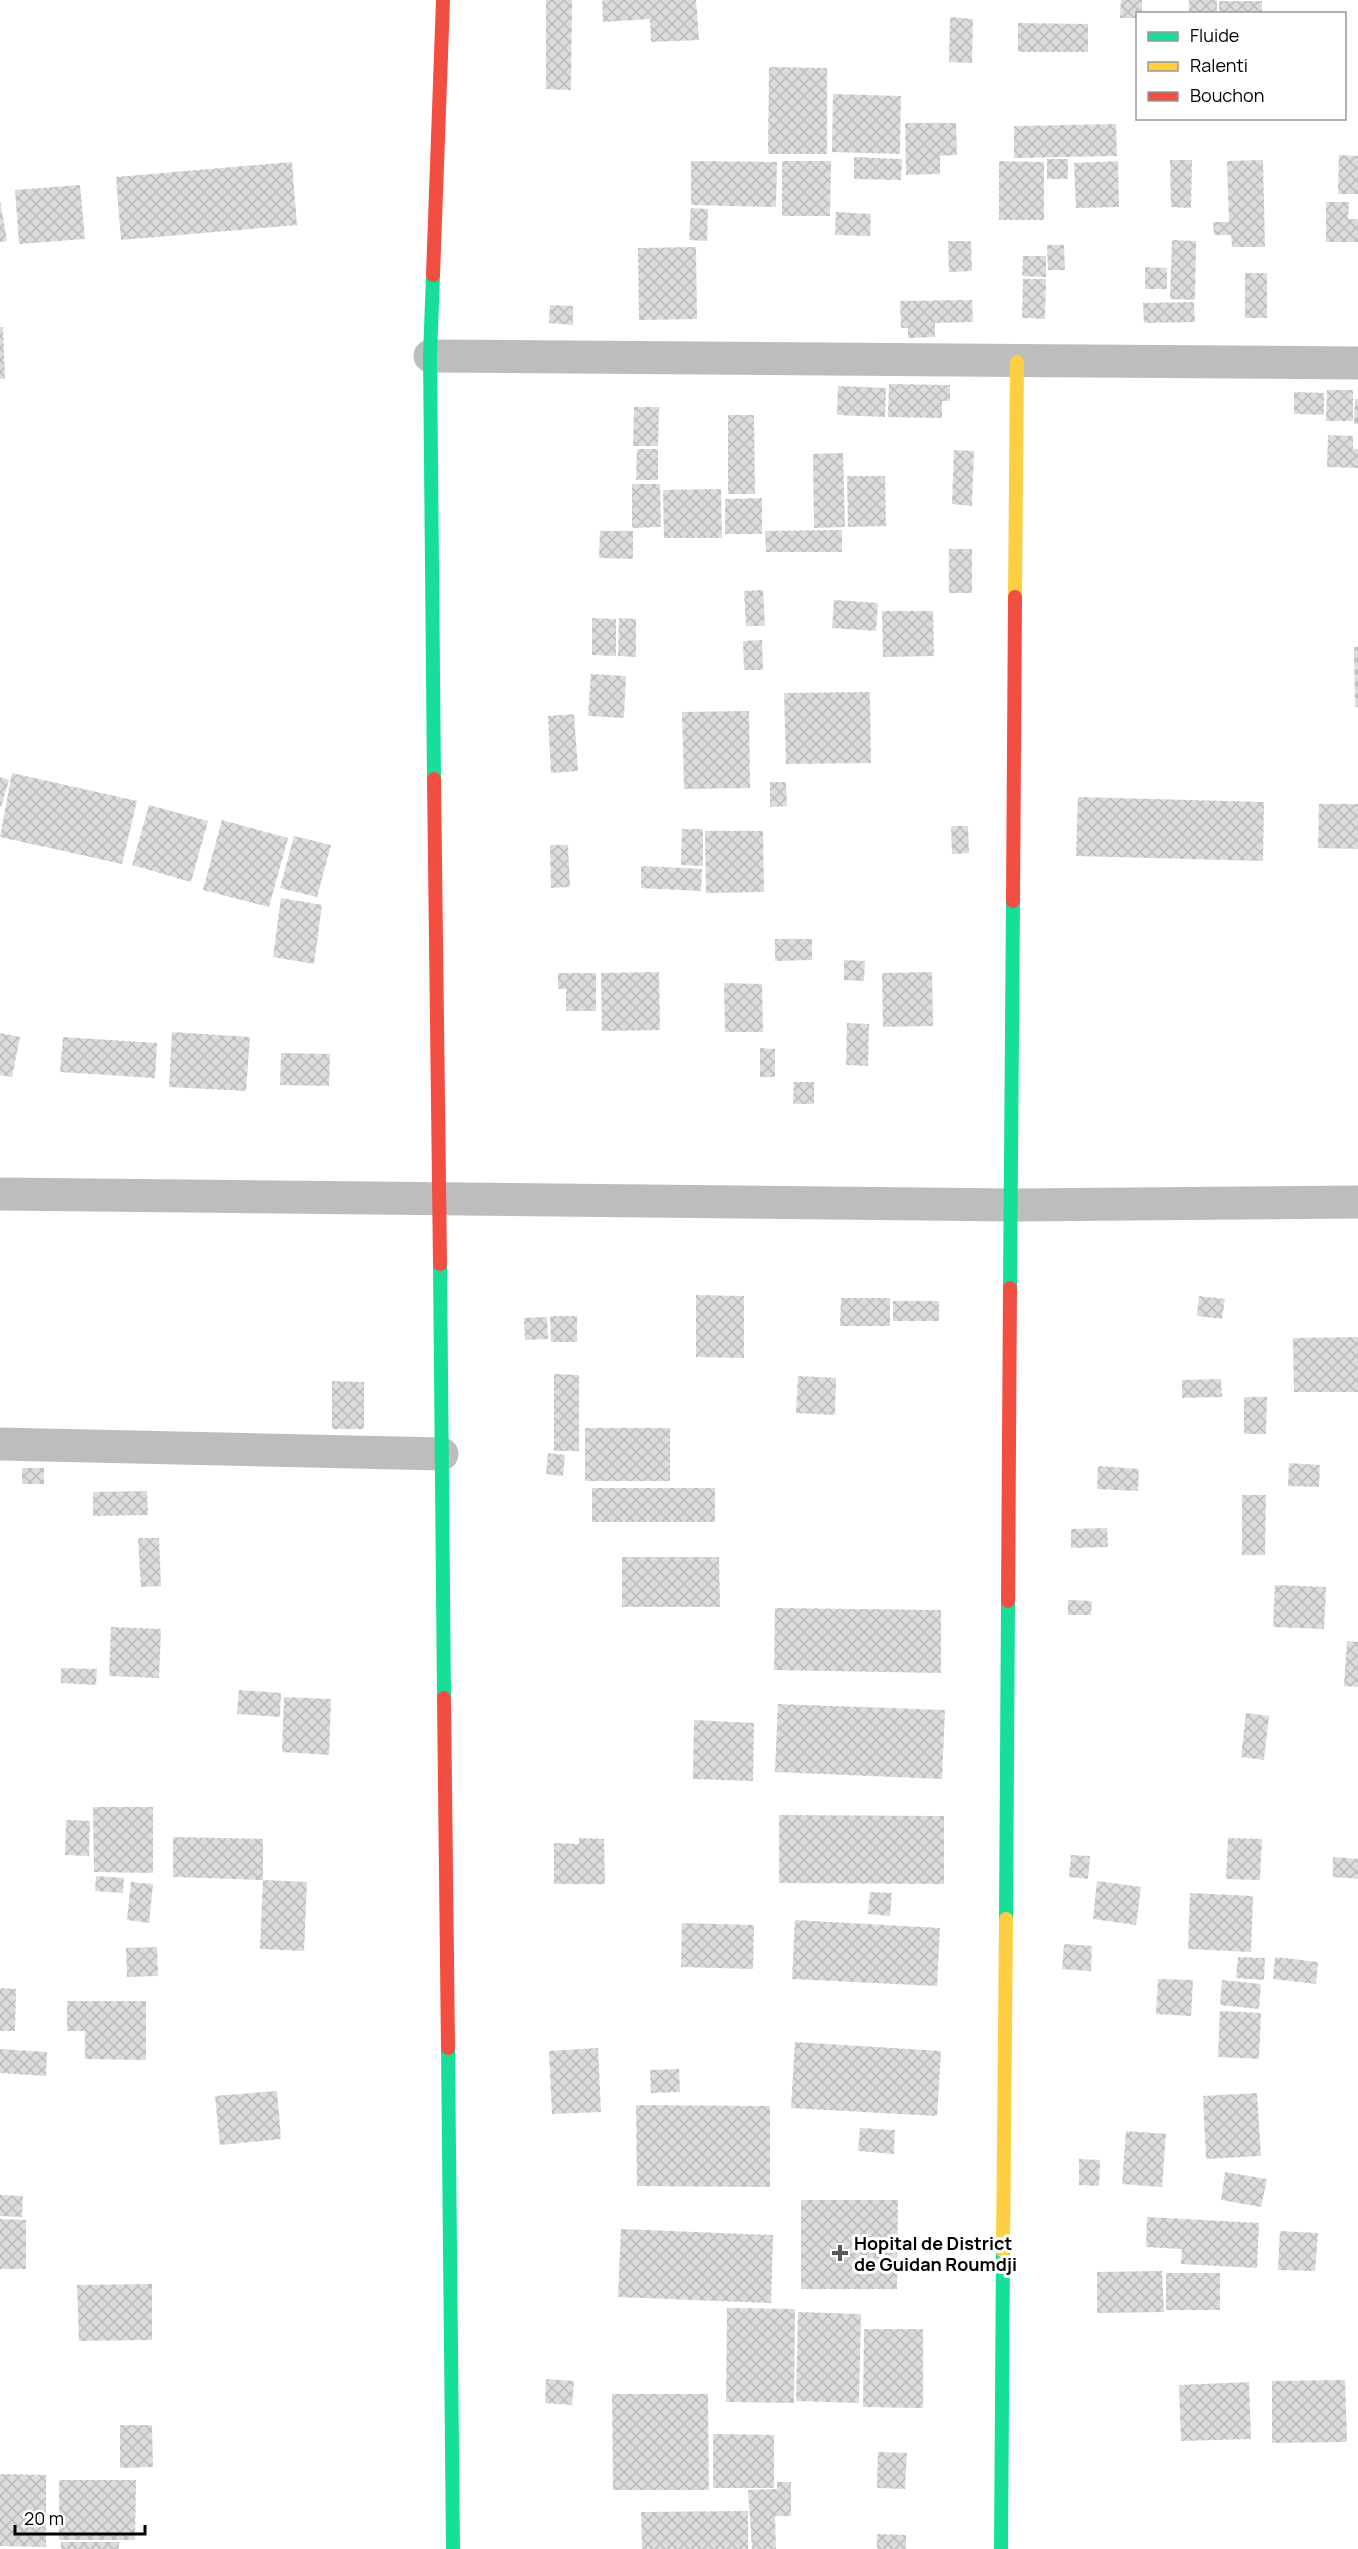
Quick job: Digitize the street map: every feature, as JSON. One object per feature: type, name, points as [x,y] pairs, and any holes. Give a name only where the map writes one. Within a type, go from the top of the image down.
[{"type":"street","points":[[443,0],[430,356],[453,2549]]},
{"type":"street","points":[[430,356],[1358,363]]},
{"type":"street","points":[[1001,2549],[1017,362]]},
{"type":"street","points":[[0,1194],[1012,1205],[1358,1202]]},
{"type":"street","points":[[0,1444],[442,1454]]},
{"type":"building","points":[[546,0],[572,0],[571,90],[546,89]]},
{"type":"building","points":[[602,0],[696,0],[699,40],[651,42],[650,19],[603,22]]},
{"type":"building","points":[[1121,0],[1142,0],[1142,12],[1136,12],[1136,18],[1120,18]]},
{"type":"building","points":[[1189,0],[1217,0],[1217,12],[1189,12]]},
{"type":"building","points":[[1219,1],[1262,1],[1262,12],[1219,12]]},
{"type":"building","points":[[950,17],[973,19],[972,63],[949,62]]},
{"type":"building","points":[[1018,23],[1088,24],[1088,52],[1018,52]]},
{"type":"building","points":[[769,67],[827,68],[827,154],[768,154]]},
{"type":"building","points":[[833,94],[901,96],[900,154],[832,152]]},
{"type":"building","points":[[905,123],[956,123],[957,155],[940,156],[940,174],[906,175]]},
{"type":"building","points":[[1116,124],[1117,156],[1014,158],[1014,126]]},
{"type":"building","points":[[1339,155],[1358,156],[1358,194],[1338,194]]},
{"type":"building","points":[[854,157],[902,159],[901,180],[854,179]]},
{"type":"building","points":[[1047,159],[1068,159],[1068,179],[1047,179]]},
{"type":"building","points":[[1170,160],[1192,160],[1191,208],[1171,207]]},
{"type":"building","points":[[1263,160],[1265,247],[1232,247],[1231,235],[1214,235],[1213,222],[1229,222],[1227,161]]},
{"type":"building","points":[[691,161],[777,162],[776,207],[691,205]]},
{"type":"building","points":[[782,161],[831,161],[830,216],[782,216]]},
{"type":"building","points":[[999,161],[1044,162],[1044,220],[999,220]]},
{"type":"building","points":[[1118,161],[1119,207],[1076,208],[1074,163]]},
{"type":"building","points":[[292,162],[297,225],[121,240],[116,177]]},
{"type":"building","points":[[80,185],[85,239],[19,244],[15,190]]},
{"type":"building","points":[[0,200],[7,241],[0,242]]},
{"type":"building","points":[[1326,202],[1349,202],[1348,219],[1358,219],[1358,242],[1326,242]]},
{"type":"building","points":[[691,208],[708,209],[707,241],[689,240]]},
{"type":"building","points":[[836,212],[871,214],[870,236],[835,235]]},
{"type":"building","points":[[1172,240],[1196,241],[1195,300],[1170,299]]},
{"type":"building","points":[[948,241],[971,241],[972,271],[949,272]]},
{"type":"building","points":[[1047,245],[1064,245],[1065,270],[1048,270]]},
{"type":"building","points":[[696,247],[697,319],[639,320],[638,248]]},
{"type":"building","points":[[1023,256],[1046,256],[1046,277],[1022,276]]},
{"type":"building","points":[[1145,267],[1167,268],[1167,289],[1145,289]]},
{"type":"building","points":[[1245,273],[1267,273],[1267,318],[1245,318]]},
{"type":"building","points":[[1023,279],[1046,279],[1045,319],[1022,318]]},
{"type":"building","points":[[972,300],[973,322],[935,323],[935,337],[908,338],[908,328],[901,328],[900,301]]},
{"type":"building","points":[[1194,302],[1195,322],[1144,323],[1143,303]]},
{"type":"building","points":[[550,305],[573,306],[573,325],[549,323]]},
{"type":"building","points":[[0,327],[3,327],[5,379],[0,379]]},
{"type":"building","points":[[889,384],[950,385],[950,401],[942,401],[942,418],[888,417]]},
{"type":"building","points":[[838,386],[886,388],[885,417],[837,415]]},
{"type":"building","points":[[1327,390],[1353,390],[1353,421],[1326,421]]},
{"type":"building","points":[[1294,392],[1324,393],[1324,415],[1294,414]]},
{"type":"building","points":[[1355,399],[1358,399],[1358,424],[1354,424]]},
{"type":"building","points":[[634,407],[659,407],[658,446],[633,446]]},
{"type":"building","points":[[728,415],[754,415],[755,494],[728,494]]},
{"type":"building","points":[[1328,435],[1353,436],[1353,449],[1358,449],[1358,468],[1327,467]]},
{"type":"building","points":[[637,449],[658,449],[658,480],[636,480]]},
{"type":"building","points":[[954,450],[974,451],[972,506],[952,504]]},
{"type":"building","points":[[843,453],[845,527],[814,528],[813,454]]},
{"type":"building","points":[[847,476],[885,476],[886,526],[848,527]]},
{"type":"building","points":[[632,484],[660,484],[661,527],[632,528]]},
{"type":"building","points":[[721,489],[722,538],[664,538],[663,490]]},
{"type":"building","points":[[762,498],[762,534],[725,534],[725,499]]},
{"type":"building","points":[[842,530],[842,552],[766,552],[765,531]]},
{"type":"building","points":[[600,531],[633,531],[633,559],[599,558]]},
{"type":"building","points":[[949,549],[972,549],[972,593],[949,593]]},
{"type":"building","points":[[763,590],[765,626],[746,626],[744,591]]},
{"type":"building","points":[[834,600],[878,603],[876,631],[832,628]]},
{"type":"building","points":[[882,611],[933,611],[934,656],[883,657]]},
{"type":"building","points":[[592,618],[616,619],[616,656],[592,655]]},
{"type":"building","points":[[619,618],[636,619],[636,657],[618,656]]},
{"type":"building","points":[[762,640],[763,670],[744,670],[743,641]]},
{"type":"building","points":[[1354,647],[1358,647],[1358,707],[1355,707]]},
{"type":"building","points":[[591,674],[626,676],[624,718],[588,716]]},
{"type":"building","points":[[870,692],[871,763],[786,764],[784,693]]},
{"type":"building","points":[[749,711],[750,788],[684,789],[682,712]]},
{"type":"building","points":[[574,714],[578,771],[551,773],[548,716]]},
{"type":"building","points":[[12,773],[137,801],[122,864],[0,837]]},
{"type":"building","points":[[0,777],[9,780],[1,807],[0,807]]},
{"type":"building","points":[[770,782],[786,782],[787,806],[770,807]]},
{"type":"building","points":[[1078,797],[1264,802],[1263,861],[1076,856]]},
{"type":"building","points":[[1319,804],[1358,804],[1358,849],[1318,848]]},
{"type":"building","points":[[149,805],[208,821],[191,882],[132,865]]},
{"type":"building","points":[[222,820],[288,838],[269,907],[203,890]]},
{"type":"building","points":[[951,826],[968,826],[969,853],[952,854]]},
{"type":"building","points":[[682,829],[703,829],[703,866],[681,865]]},
{"type":"building","points":[[705,831],[763,831],[764,892],[706,893]]},
{"type":"building","points":[[294,836],[331,845],[317,897],[280,888]]},
{"type":"building","points":[[550,845],[568,845],[570,887],[551,888]]},
{"type":"building","points":[[641,866],[702,869],[701,891],[641,888]]},
{"type":"building","points":[[281,898],[322,905],[314,964],[273,957]]},
{"type":"building","points":[[775,939],[812,939],[812,960],[775,961]]},
{"type":"building","points":[[844,960],[865,961],[864,981],[844,980]]},
{"type":"building","points":[[659,972],[660,1030],[602,1031],[601,973]]},
{"type":"building","points":[[932,972],[933,1026],[883,1027],[882,973]]},
{"type":"building","points":[[558,973],[596,973],[596,1011],[566,1011],[566,989],[558,989]]},
{"type":"building","points":[[724,983],[762,984],[763,1032],[725,1032]]},
{"type":"building","points":[[847,1023],[869,1024],[868,1066],[846,1065]]},
{"type":"building","points":[[172,1032],[250,1037],[246,1091],[169,1087]]},
{"type":"building","points":[[0,1033],[20,1037],[12,1077],[0,1075]]},
{"type":"building","points":[[63,1037],[157,1043],[155,1078],[60,1072]]},
{"type":"building","points":[[760,1048],[775,1049],[775,1077],[760,1077]]},
{"type":"building","points":[[281,1053],[330,1054],[329,1086],[280,1085]]},
{"type":"building","points":[[794,1082],[814,1082],[814,1104],[793,1104]]},
{"type":"building","points":[[696,1295],[744,1296],[744,1358],[696,1357]]},
{"type":"building","points":[[1199,1296],[1225,1299],[1222,1319],[1197,1316]]},
{"type":"building","points":[[841,1298],[890,1298],[890,1326],[840,1326]]},
{"type":"building","points":[[893,1301],[939,1301],[939,1321],[893,1321]]},
{"type":"building","points":[[550,1316],[577,1316],[577,1342],[551,1342]]},
{"type":"building","points":[[547,1317],[548,1339],[525,1340],[524,1318]]},
{"type":"building","points":[[1358,1337],[1358,1392],[1294,1392],[1293,1338]]},
{"type":"building","points":[[554,1374],[579,1375],[579,1451],[554,1451]]},
{"type":"building","points":[[798,1376],[836,1378],[835,1415],[796,1413]]},
{"type":"building","points":[[1221,1379],[1222,1397],[1182,1398],[1182,1380]]},
{"type":"building","points":[[332,1381],[364,1382],[364,1429],[332,1429]]},
{"type":"building","points":[[1244,1397],[1267,1397],[1266,1434],[1244,1434]]},
{"type":"building","points":[[585,1428],[670,1428],[670,1481],[585,1481]]},
{"type":"building","points":[[548,1453],[565,1455],[563,1476],[546,1474]]},
{"type":"building","points":[[1289,1463],[1320,1465],[1319,1487],[1288,1486]]},
{"type":"building","points":[[1098,1466],[1139,1469],[1138,1491],[1097,1489]]},
{"type":"building","points":[[22,1468],[44,1468],[44,1484],[22,1484]]},
{"type":"building","points":[[592,1488],[715,1488],[715,1522],[592,1522]]},
{"type":"building","points":[[147,1491],[148,1515],[93,1516],[93,1492]]},
{"type":"building","points":[[1242,1495],[1266,1495],[1265,1555],[1242,1555]]},
{"type":"building","points":[[1107,1528],[1108,1547],[1071,1548],[1071,1529]]},
{"type":"building","points":[[138,1538],[159,1538],[161,1586],[141,1587]]},
{"type":"building","points":[[622,1557],[719,1557],[720,1607],[622,1607]]},
{"type":"building","points":[[1275,1585],[1326,1587],[1324,1629],[1273,1627]]},
{"type":"building","points":[[1068,1600],[1092,1601],[1091,1615],[1068,1615]]},
{"type":"building","points":[[775,1608],[941,1610],[941,1673],[774,1670]]},
{"type":"building","points":[[111,1627],[161,1629],[159,1678],[109,1676]]},
{"type":"building","points":[[1347,1641],[1358,1642],[1358,1687],[1344,1686]]},
{"type":"building","points":[[61,1668],[97,1669],[96,1685],[61,1683]]},
{"type":"building","points":[[239,1690],[281,1693],[280,1717],[237,1714]]},
{"type":"building","points":[[284,1697],[331,1699],[329,1755],[282,1752]]},
{"type":"building","points":[[778,1704],[945,1710],[942,1779],[775,1772]]},
{"type":"building","points":[[1246,1713],[1269,1716],[1264,1760],[1241,1757]]},
{"type":"building","points":[[694,1720],[754,1723],[753,1781],[693,1779]]},
{"type":"building","points":[[93,1807],[153,1807],[153,1873],[94,1872]]},
{"type":"building","points":[[779,1815],[944,1816],[944,1884],[779,1883]]},
{"type":"building","points":[[66,1820],[90,1821],[89,1856],[65,1855]]},
{"type":"building","points":[[173,1837],[263,1839],[263,1880],[173,1877]]},
{"type":"building","points":[[579,1838],[604,1839],[605,1884],[554,1884],[554,1843],[579,1844]]},
{"type":"building","points":[[1228,1838],[1262,1839],[1260,1880],[1226,1879]]},
{"type":"building","points":[[1071,1855],[1090,1856],[1088,1879],[1069,1877]]},
{"type":"building","points":[[1333,1857],[1358,1859],[1358,1879],[1333,1877]]},
{"type":"building","points":[[96,1876],[124,1878],[123,1893],[95,1891]]},
{"type":"building","points":[[263,1880],[307,1882],[304,1951],[260,1949]]},
{"type":"building","points":[[1097,1881],[1141,1887],[1136,1925],[1093,1919]]},
{"type":"building","points":[[131,1882],[153,1884],[149,1923],[127,1920]]},
{"type":"building","points":[[870,1892],[892,1893],[890,1916],[868,1914]]},
{"type":"building","points":[[1190,1893],[1253,1896],[1251,1952],[1188,1949]]},
{"type":"building","points":[[795,1920],[940,1928],[937,1986],[792,1979]]},
{"type":"building","points":[[682,1923],[754,1925],[753,1969],[681,1967]]},
{"type":"building","points":[[1064,1944],[1092,1946],[1091,1971],[1062,1969]]},
{"type":"building","points":[[157,1947],[158,1976],[127,1977],[126,1948]]},
{"type":"building","points":[[1238,1957],[1265,1958],[1264,1980],[1236,1978]]},
{"type":"building","points":[[1275,1957],[1318,1962],[1316,1984],[1273,1979]]},
{"type":"building","points":[[1158,1979],[1193,1980],[1191,2016],[1156,2014]]},
{"type":"building","points":[[1222,1980],[1261,1984],[1259,2009],[1220,2005]]},
{"type":"building","points":[[0,1988],[16,1989],[15,2031],[0,2031]]},
{"type":"building","points":[[67,2001],[146,2001],[146,2060],[85,2059],[85,2031],[67,2031]]},
{"type":"building","points":[[1220,2011],[1261,2013],[1259,2059],[1218,2057]]},
{"type":"building","points":[[795,2042],[941,2051],[937,2116],[791,2108]]},
{"type":"building","points":[[598,2048],[601,2112],[552,2114],[549,2051]]},
{"type":"building","points":[[0,2049],[47,2052],[46,2076],[0,2073]]},
{"type":"building","points":[[679,2069],[680,2092],[651,2093],[650,2070]]},
{"type":"building","points":[[277,2091],[281,2139],[220,2145],[215,2096]]},
{"type":"building","points":[[1257,2093],[1261,2156],[1206,2159],[1203,2096]]},
{"type":"building","points":[[636,2105],[770,2106],[770,2187],[637,2186]]},
{"type":"building","points":[[860,2128],[895,2130],[894,2154],[858,2151]]},
{"type":"building","points":[[1126,2131],[1166,2134],[1162,2187],[1122,2184]]},
{"type":"building","points":[[1079,2159],[1100,2160],[1099,2186],[1079,2185]]},
{"type":"building","points":[[1225,2172],[1267,2179],[1261,2207],[1221,2200]]},
{"type":"building","points":[[0,2195],[23,2196],[22,2217],[0,2216]]},
{"type":"building","points":[[801,2200],[898,2200],[897,2289],[801,2289]]},
{"type":"building","points":[[1147,2217],[1259,2223],[1257,2268],[1181,2264],[1182,2249],[1146,2247]]},
{"type":"building","points":[[0,2219],[26,2220],[26,2269],[0,2269]]},
{"type":"building","points":[[621,2229],[773,2235],[771,2303],[618,2297]]},
{"type":"building","points":[[1280,2231],[1318,2233],[1315,2271],[1278,2270]]},
{"type":"building","points":[[1162,2271],[1164,2312],[1097,2313],[1097,2272]]},
{"type":"building","points":[[1166,2273],[1220,2273],[1220,2310],[1166,2310]]},
{"type":"building","points":[[152,2284],[152,2340],[79,2341],[77,2285]]},
{"type":"building","points":[[727,2308],[795,2309],[794,2403],[726,2402]]},
{"type":"building","points":[[798,2312],[861,2314],[859,2403],[796,2401]]},
{"type":"building","points":[[864,2329],[923,2329],[923,2408],[863,2407]]},
{"type":"building","points":[[546,2379],[574,2381],[572,2405],[545,2403]]},
{"type":"building","points":[[1345,2380],[1347,2442],[1272,2443],[1272,2381]]},
{"type":"building","points":[[1249,2382],[1251,2439],[1181,2441],[1179,2385]]},
{"type":"building","points":[[612,2394],[708,2394],[709,2490],[613,2490]]},
{"type":"building","points":[[120,2425],[152,2425],[153,2467],[120,2468]]},
{"type":"building","points":[[713,2434],[774,2435],[774,2488],[713,2488]]},
{"type":"building","points":[[878,2452],[907,2453],[905,2489],[877,2488]]},
{"type":"building","points":[[0,2474],[46,2475],[46,2547],[0,2546]]},
{"type":"building","points":[[59,2480],[136,2480],[135,2540],[59,2540]]},
{"type":"building","points":[[777,2482],[791,2482],[791,2516],[775,2516],[776,2549],[752,2549],[748,2490],[777,2489]]},
{"type":"building","points":[[748,2511],[748,2549],[642,2549],[641,2512]]},
{"type":"building","points":[[877,2534],[906,2535],[906,2549],[877,2549]]},
{"type":"building","points":[[61,2542],[119,2542],[119,2549],[61,2549]]},
{"type":"traffic: fast","points":[[433,275],[430,356],[434,779]]},
{"type":"traffic: fast","points":[[1010,1288],[1013,901]]},
{"type":"traffic: fast","points":[[440,1264],[444,1698]]},
{"type":"traffic: fast","points":[[1006,1919],[1008,1601]]},
{"type":"traffic: fast","points":[[448,2048],[453,2549]]},
{"type":"traffic: fast","points":[[1001,2549],[1003,2251]]},
{"type":"traffic: slow","points":[[1015,597],[1017,362]]},
{"type":"traffic: slow","points":[[1003,2251],[1006,1919]]},
{"type":"traffic: jam","points":[[433,275],[443,0]]},
{"type":"traffic: jam","points":[[1013,901],[1015,597]]},
{"type":"traffic: jam","points":[[434,779],[440,1264]]},
{"type":"traffic: jam","points":[[1008,1601],[1010,1288]]},
{"type":"traffic: jam","points":[[444,1698],[448,2048]]},
{"type":"place","name":"Hopital de District de Guidan Roumdji","points":[[840,2253]]}]
